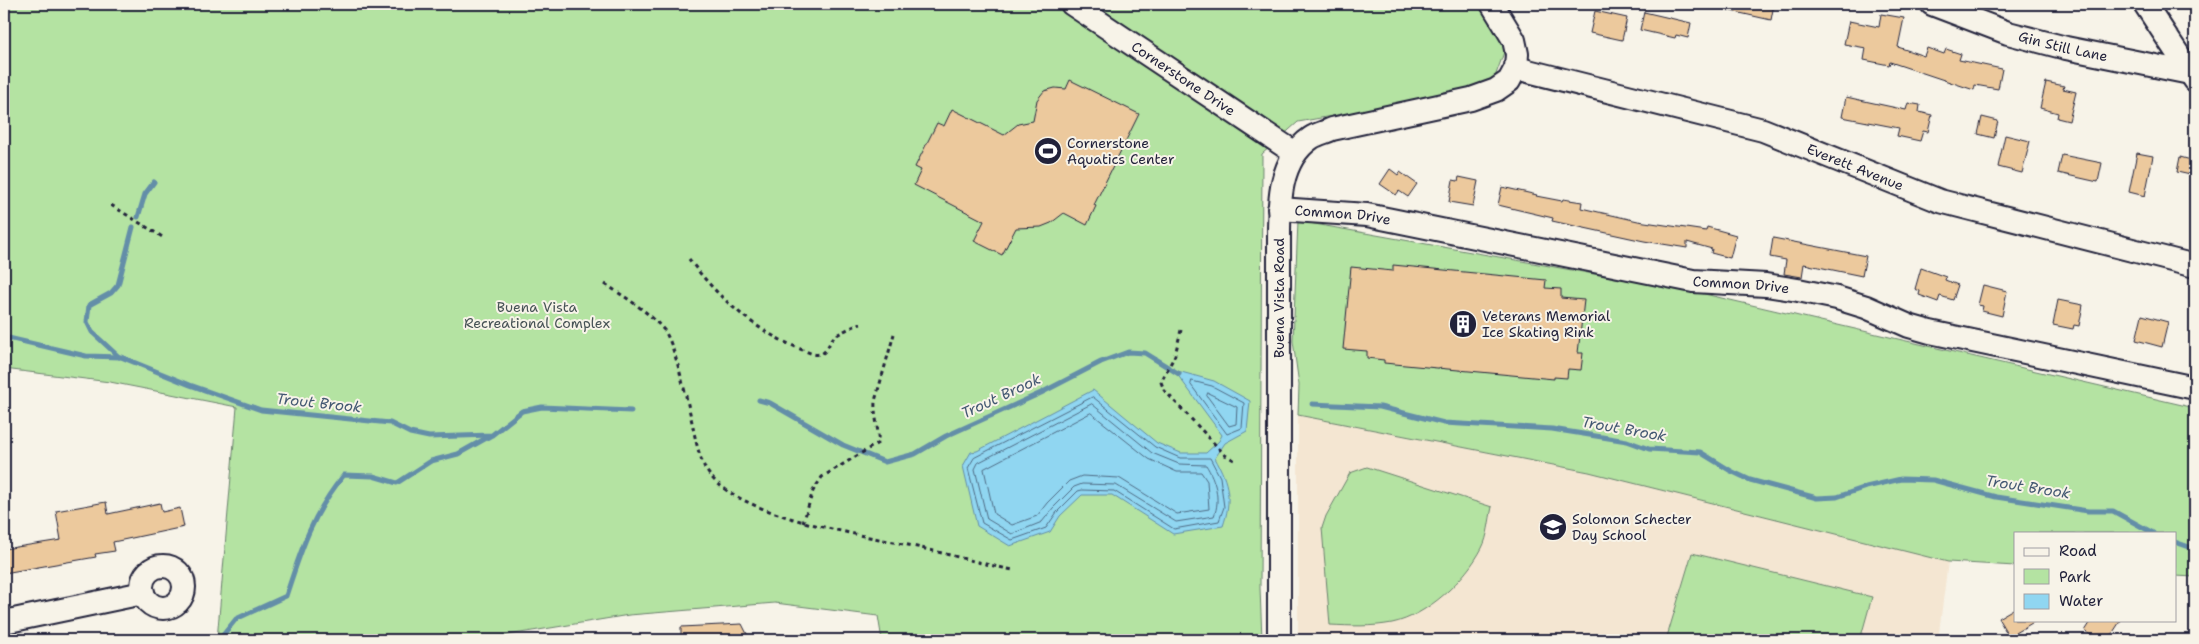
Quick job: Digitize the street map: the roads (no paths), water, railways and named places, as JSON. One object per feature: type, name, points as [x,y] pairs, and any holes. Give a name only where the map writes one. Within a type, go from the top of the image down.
[{"type":"street","name":"Cornerstone Drive","points":[[1072,4],[1295,153]]},
{"type":"street","points":[[1492,4],[1514,40],[1518,54],[1516,68]]},
{"type":"street","name":"Gin Still Lane","points":[[1932,4],[2008,33],[2066,48],[2194,74]]},
{"type":"street","points":[[2145,4],[2194,74]]},
{"type":"street","name":"Buena Vista Road","points":[[1279,640],[1279,209],[1282,182],[1295,153],[1312,137],[1332,129],[1471,99],[1496,90],[1508,80],[1516,68]]},
{"type":"street","name":"Everett Avenue","points":[[1516,68],[1762,130],[1940,201],[2195,266]]},
{"type":"street","name":"Common Drive","points":[[1279,209],[1366,215],[1693,281],[1766,285],[1798,290],[1837,298],[1866,307],[1908,326],[1930,332],[2195,388]]},
{"type":"street","points":[[4,622],[143,593]]},
{"type":"water","points":[[1174,370],[1214,381],[1250,401],[1247,431],[1225,443],[1215,458],[1228,492],[1228,508],[1223,526],[1173,534],[1112,495],[1082,495],[1060,516],[1050,532],[1010,546],[977,526],[963,466],[971,452],[977,451],[1093,390],[1157,443],[1181,453],[1206,453],[1219,441],[1222,435]]},
{"type":"waterway","points":[[138,217],[145,194],[154,182]]},
{"type":"waterway","points":[[119,357],[92,332],[87,322],[89,305],[111,293],[118,285],[133,227]]},
{"type":"waterway","name":"Trout Brook","points":[[4,337],[86,356],[121,357],[190,385],[261,410],[390,423],[410,433],[429,437],[492,435],[522,411],[542,407],[631,411]]},
{"type":"waterway","name":"Trout Brook","points":[[759,400],[770,403],[843,445],[885,462],[915,454],[946,436],[1041,393],[1101,362],[1128,352],[1145,353],[1179,374]]},
{"type":"waterway","name":"Trout Brook","points":[[1312,404],[1380,407],[1444,423],[1552,429],[1627,441],[1649,449],[1700,452],[1750,480],[1817,498],[1837,497],[1866,487],[1901,479],[1933,480],[1996,497],[2088,511],[2113,511],[2151,532]]},
{"type":"waterway","points":[[219,640],[236,619],[286,596],[316,518],[344,475],[373,476],[397,483],[431,461],[458,454],[490,436]]},
{"type":"waterway","name":"Trout Brook","points":[[2176,542],[2195,549]]},
{"type":"place","name":"Cornerstone Aquatics Center","points":[[1048,151]]},
{"type":"place","name":"Veterans Memorial Ice Skating Rink","points":[[1463,324]]},
{"type":"place","name":"Solomon Schecter Day School","points":[[1553,527]]},
{"type":"park label","name":"Buena Vista Recreational Complex","points":[[537,316]]}]
